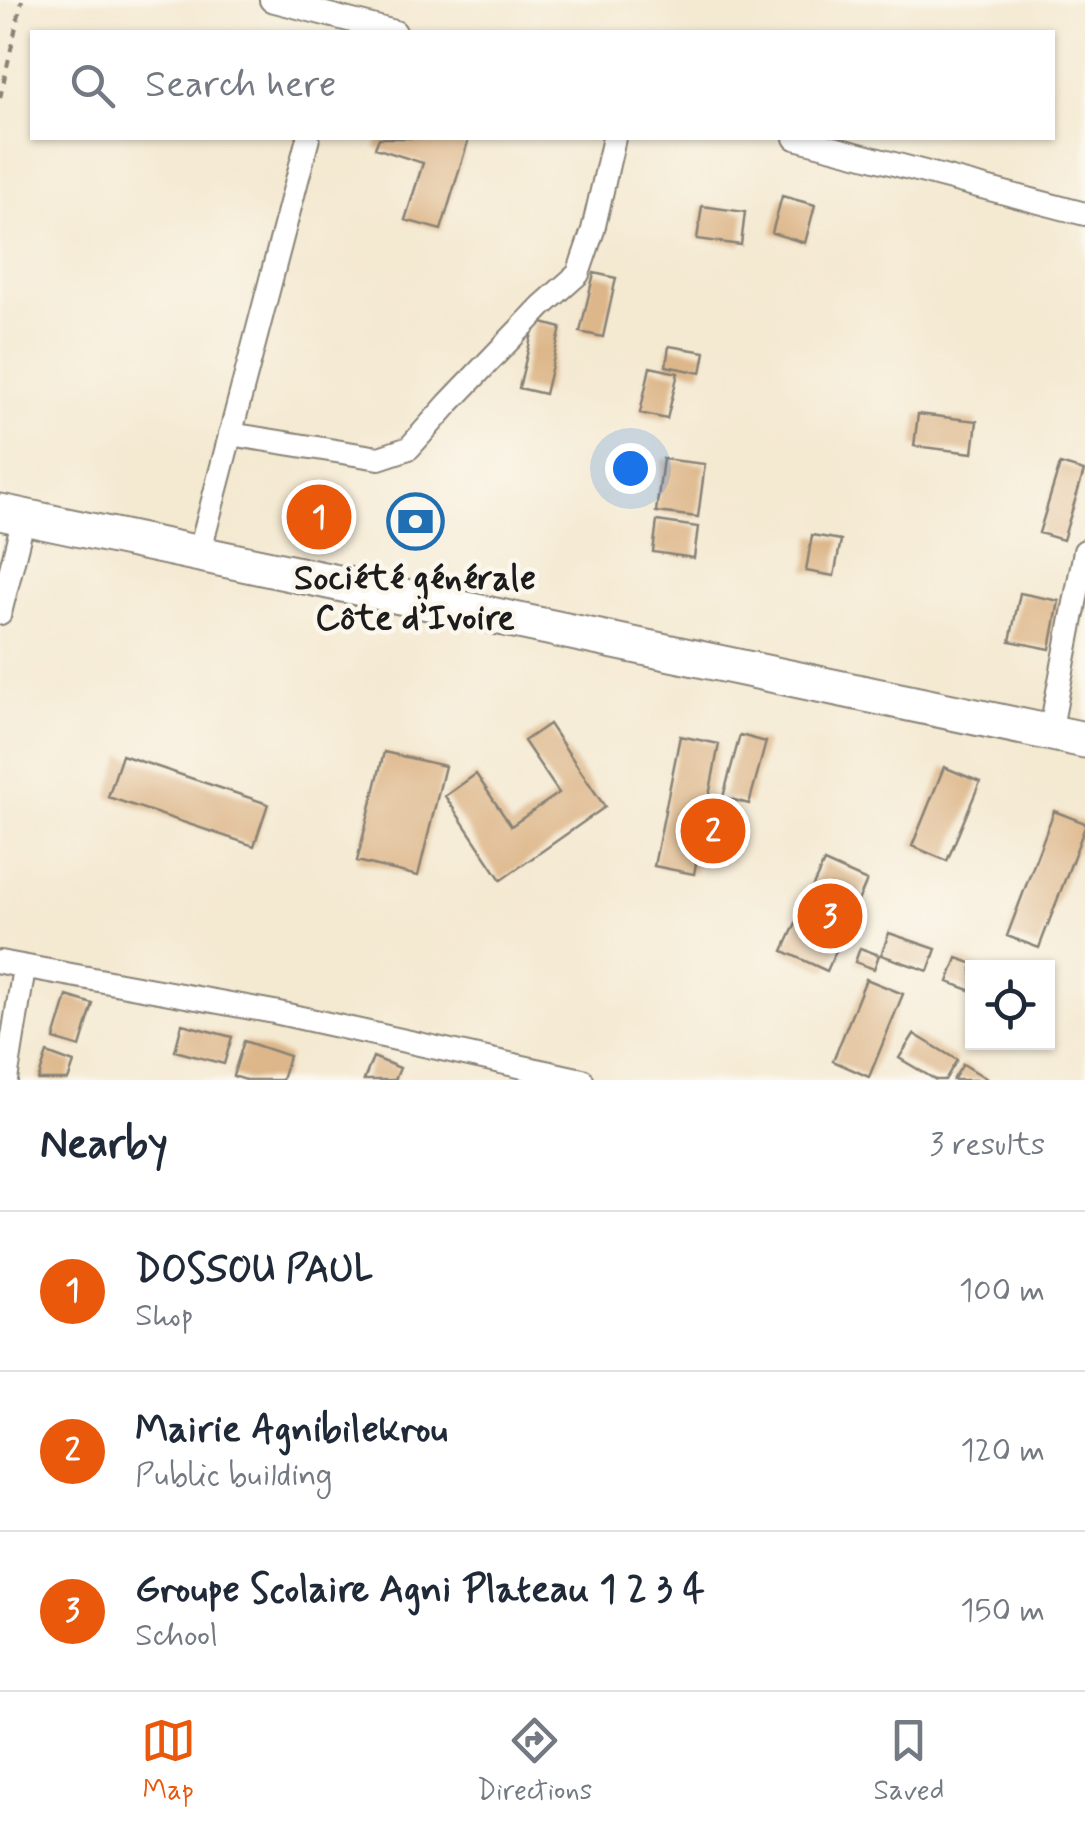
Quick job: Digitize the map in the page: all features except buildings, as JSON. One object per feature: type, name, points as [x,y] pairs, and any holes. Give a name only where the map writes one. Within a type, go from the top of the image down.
[{"type":"main road","points":[[12,515],[1085,740]]},
{"type":"street","points":[[270,0],[338,25],[378,30]]},
{"type":"street","points":[[199,554],[307,140]]},
{"type":"street","points":[[230,434],[379,458],[410,448],[542,306],[578,274],[593,230],[614,140]]},
{"type":"street","points":[[803,140],[1085,214]]},
{"type":"street","points":[[0,613],[12,515]]},
{"type":"street","points":[[1050,733],[1085,551]]},
{"type":"street","points":[[0,962],[274,1012],[514,1072],[582,1080]]},
{"type":"street","points":[[6,1080],[24,968]]},
{"type":"path","points":[[0,98],[22,0]]},
{"type":"place","name":"DOSSOU PAUL","points":[[319,517]]},
{"type":"place","name":"Société générale Côte d’Ivoire","points":[[415,521]]},
{"type":"place","name":"Mairie Agnibilekrou","points":[[713,831]]},
{"type":"place","name":"Groupe Scolaire Agni Plateau 1 2 3 4","points":[[830,916]]}]
